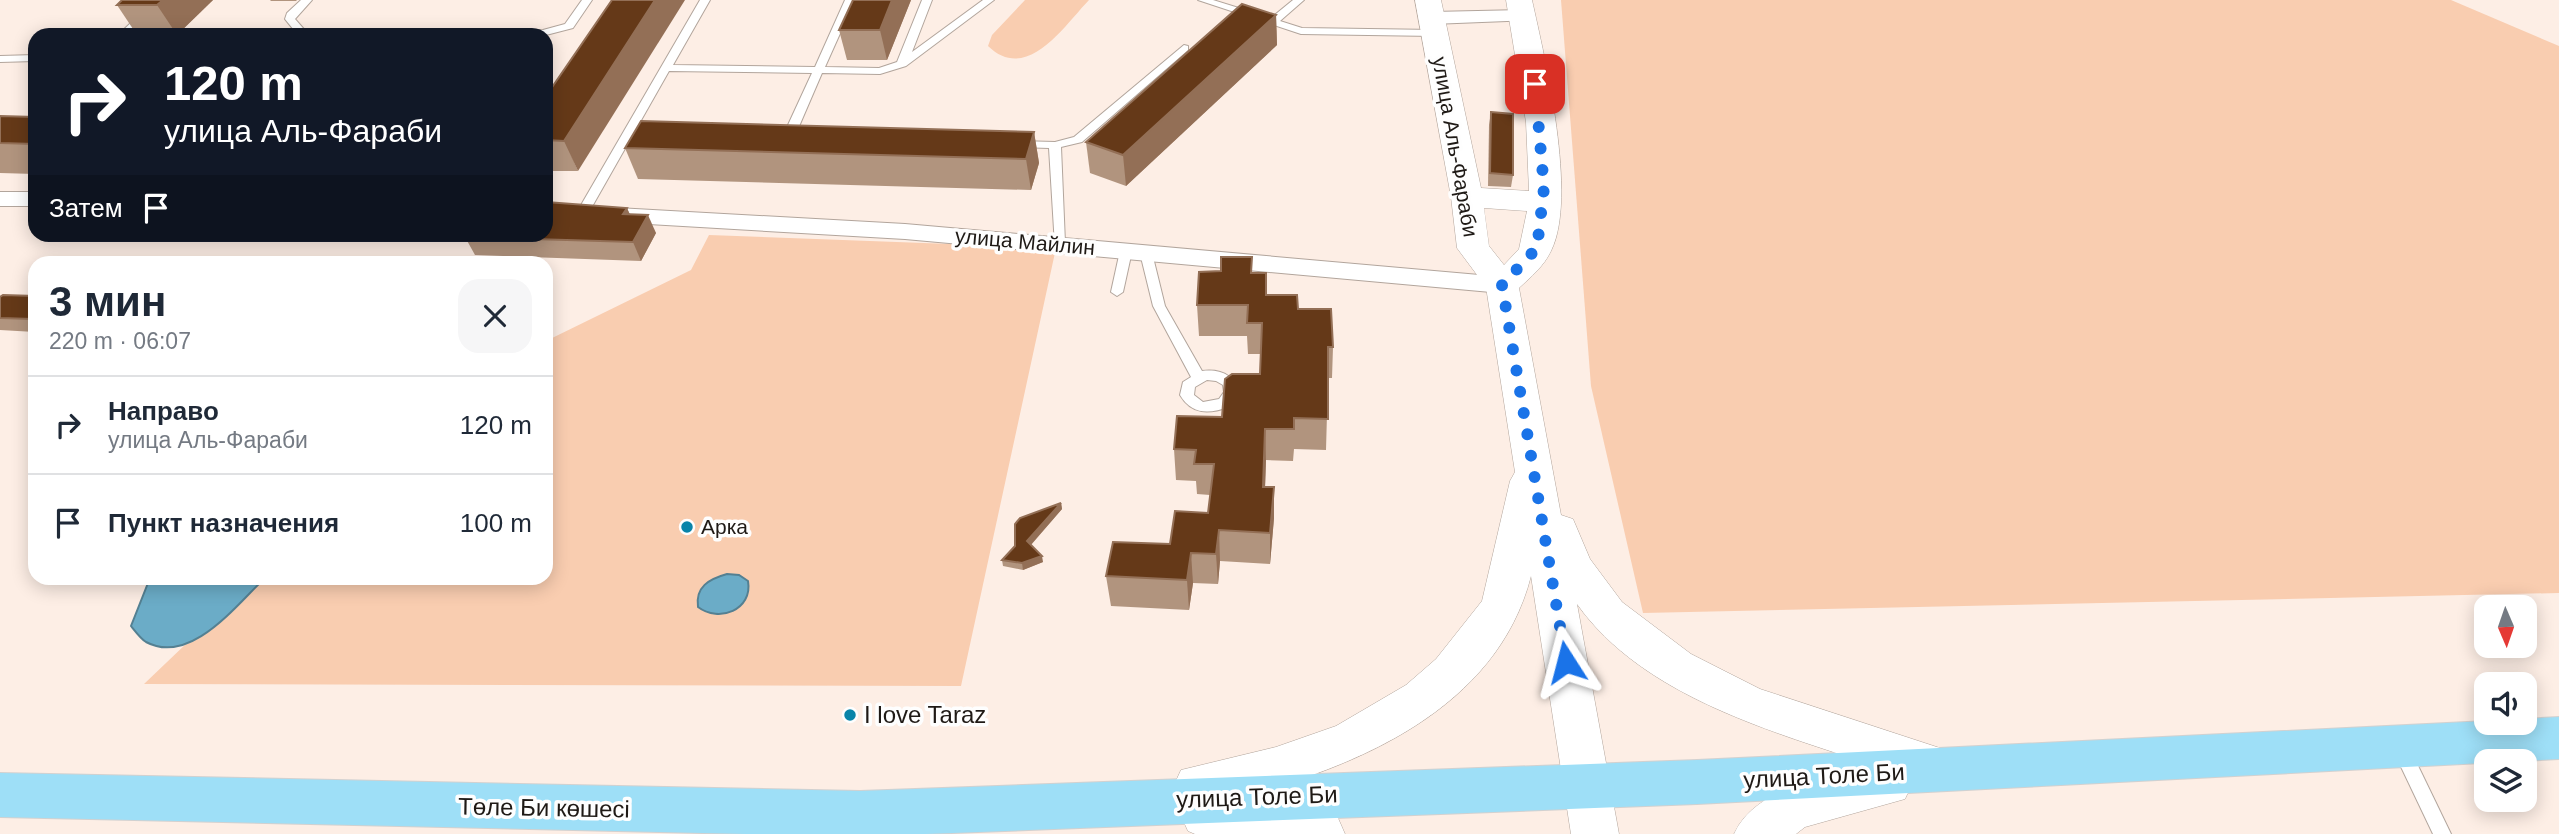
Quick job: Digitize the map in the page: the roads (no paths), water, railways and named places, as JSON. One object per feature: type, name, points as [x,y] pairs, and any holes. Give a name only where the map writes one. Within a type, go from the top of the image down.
[{"type":"main road","points":[[1502,285],[1537,248],[1543,202],[1540,107],[1521,8]]},
{"type":"main road","name":"улица Аль-Фараби","points":[[1432,17],[1468,197],[1474,248],[1502,285],[1534,460],[1595,834]]},
{"type":"main road","points":[[1468,197],[1543,202]]},
{"type":"main road","points":[[1534,460],[1572,566],[1607,614],[1656,654],[1748,704],[1947,770]]},
{"type":"main road","points":[[1088,804],[1258,775],[1337,747],[1406,712],[1457,670],[1503,601],[1534,460]]},
{"type":"main road","name":"улица Толе Би","points":[[1088,804],[1947,770],[2559,738]]},
{"type":"main road","points":[[1758,834],[1793,809],[1947,770]]},
{"type":"main road","name":"Төле Би көшесі","points":[[0,795],[860,814],[1088,804]]},
{"type":"main road","points":[[1088,804],[1280,824],[1321,834]]},
{"type":"street","points":[[1432,17],[1521,8]]},
{"type":"street","points":[[0,199],[28,199]]},
{"type":"street","name":"улица Майлин","points":[[553,211],[1059,243],[1502,285]]},
{"type":"lane","points":[[131,28],[161,0]]},
{"type":"lane","points":[[298,28],[290,19],[291,15],[307,0]]},
{"type":"lane","points":[[553,31],[569,26],[587,0]]},
{"type":"lane","points":[[583,212],[705,0]]},
{"type":"lane","points":[[788,138],[850,0]]},
{"type":"lane","points":[[902,64],[927,0]]},
{"type":"lane","points":[[666,68],[880,71],[902,64],[989,0]]},
{"type":"lane","points":[[1203,0],[1301,32],[1432,17]]},
{"type":"lane","points":[[1272,22],[1300,0]]},
{"type":"lane","points":[[1002,144],[1055,145],[1078,140],[1184,48]]},
{"type":"lane","points":[[0,59],[28,58]]},
{"type":"lane","points":[[628,134],[642,134]]},
{"type":"lane","points":[[775,138],[802,138]]},
{"type":"lane","points":[[1055,145],[1059,243]]},
{"type":"lane","points":[[1117,292],[1136,252]]},
{"type":"lane","points":[[1136,252],[1159,306],[1198,377]]},
{"type":"lane","points":[[2401,748],[2442,834]]},
{"type":"water","points":[[727,574],[739,575],[748,581],[748,591],[740,606],[733,611],[715,614],[698,607],[701,589],[714,578]]},
{"type":"water","points":[[147,585],[258,585],[212,629],[180,646],[163,647],[146,642],[131,626]]},
{"type":"place","name":"Арка","points":[[687,527]]},
{"type":"place","name":"I love Taraz","points":[[850,715]]}]
